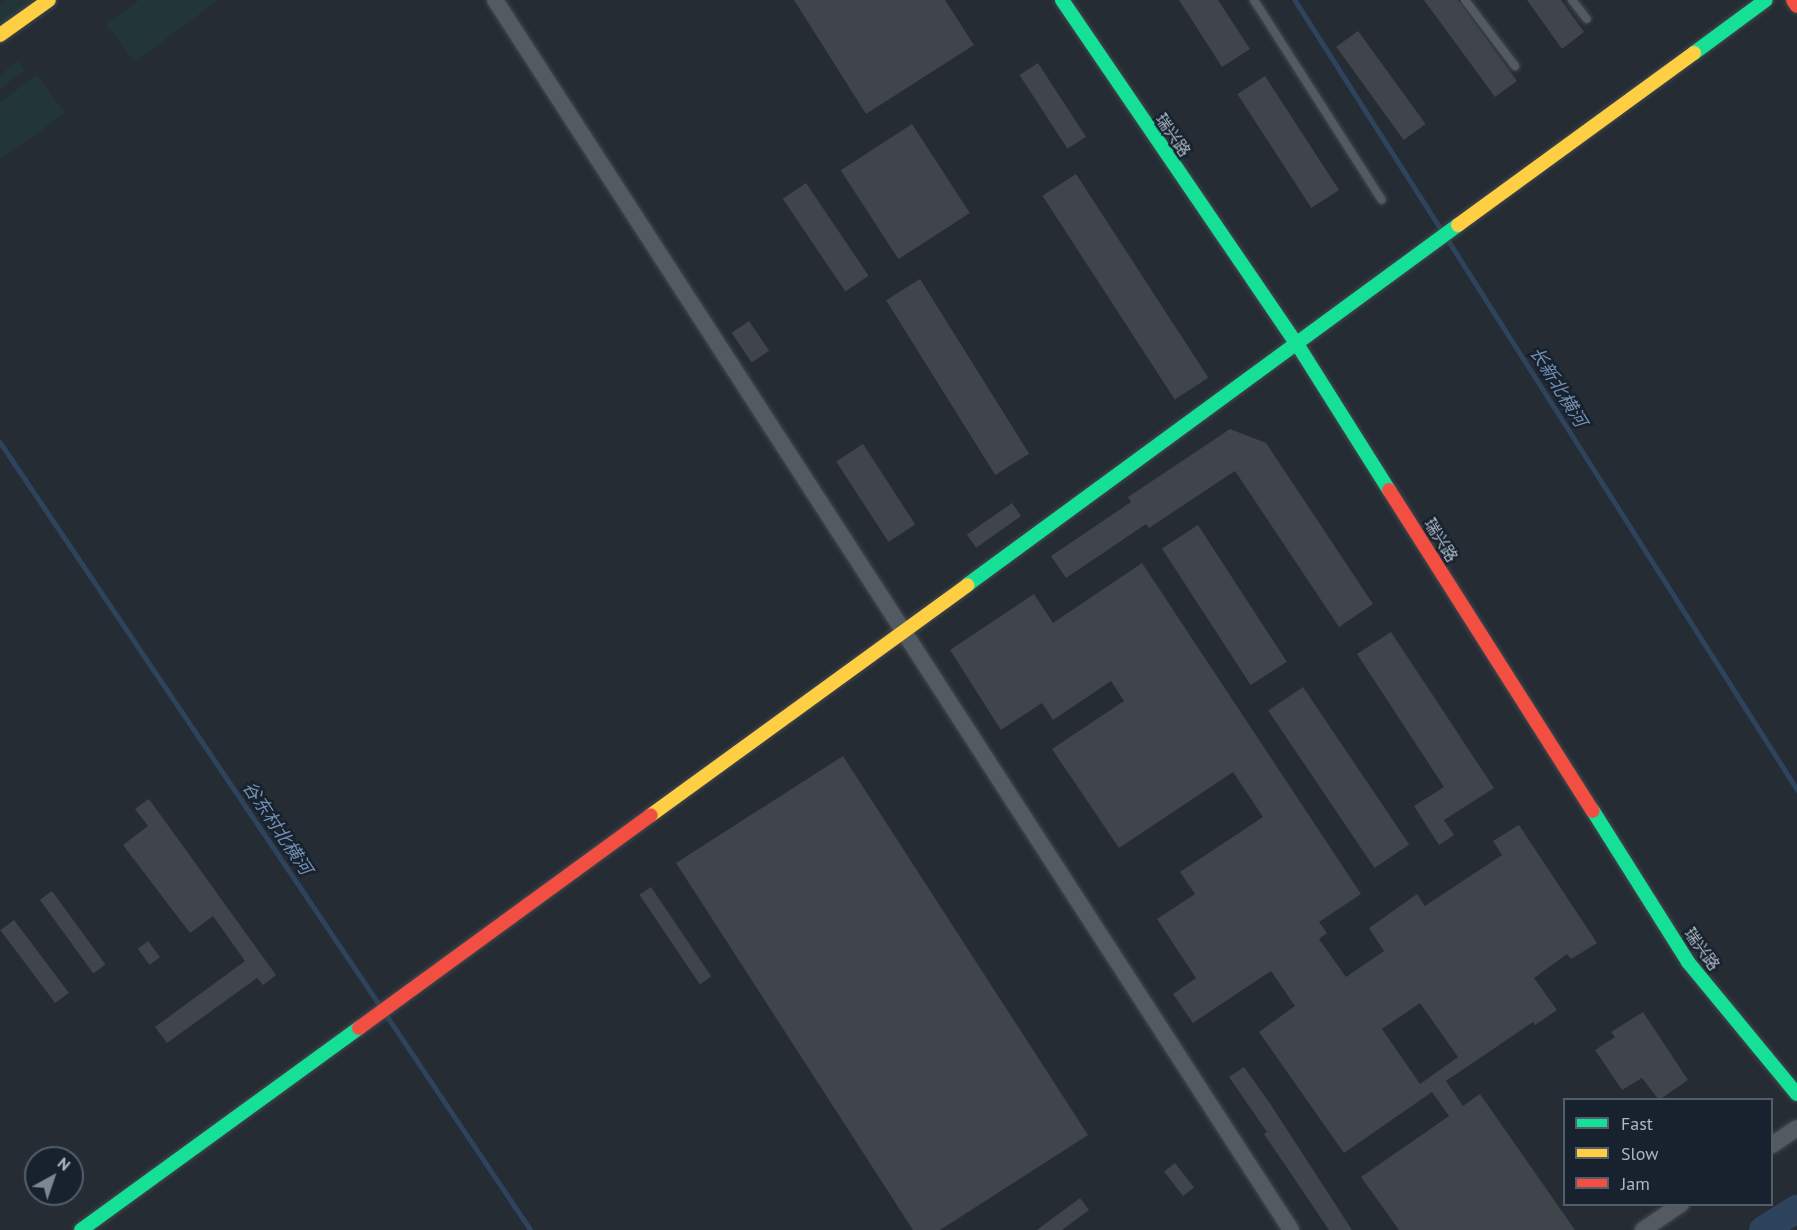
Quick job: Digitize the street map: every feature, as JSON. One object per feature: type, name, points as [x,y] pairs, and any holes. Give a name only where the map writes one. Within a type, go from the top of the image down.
[{"type":"street","points":[[0,35],[49,0]]},
{"type":"street","points":[[495,0],[1291,1230]]},
{"type":"street","name":"瑞兴路","points":[[1062,0],[1297,344],[1688,962],[1797,1094]]},
{"type":"street","points":[[81,1230],[1766,0]]},
{"type":"street","points":[[1793,0],[1797,6]]},
{"type":"street","points":[[1773,1143],[1797,1128]]},
{"type":"street","points":[[1643,1230],[1678,1206]]},
{"type":"lane","points":[[1254,0],[1382,200]]},
{"type":"lane","points":[[1466,0],[1515,66]]},
{"type":"lane","points":[[1572,0],[1587,19]]},
{"type":"green space","points":[[4,0],[38,0],[0,28],[0,3]]},
{"type":"green space","points":[[139,0],[219,0],[134,62],[106,24]]},
{"type":"green space","points":[[19,61],[25,70],[0,89],[0,75]]},
{"type":"green space","points":[[37,75],[65,113],[0,160],[0,102]]},
{"type":"building","points":[[794,0],[945,0],[974,45],[866,114]]},
{"type":"building","points":[[1179,0],[1218,0],[1250,49],[1222,67]]},
{"type":"building","points":[[1424,0],[1458,0],[1517,81],[1495,97]]},
{"type":"building","points":[[1527,0],[1561,0],[1584,32],[1562,49]]},
{"type":"building","points":[[1358,31],[1426,124],[1404,140],[1336,47]]},
{"type":"building","points":[[1038,63],[1086,137],[1067,149],[1020,75]]},
{"type":"building","points":[[1265,76],[1339,190],[1311,208],[1237,94]]},
{"type":"building","points":[[912,124],[970,213],[898,259],[841,170]]},
{"type":"building","points":[[1076,174],[1208,378],[1175,400],[1042,196]]},
{"type":"building","points":[[806,183],[869,276],[845,292],[783,199]]},
{"type":"building","points":[[920,279],[1029,454],[995,475],[886,300]]},
{"type":"building","points":[[749,321],[769,351],[752,363],[732,333]]},
{"type":"building","points":[[1230,429],[1266,443],[1373,604],[1339,627],[1235,471],[1149,528],[1146,524],[1066,578],[1051,556],[1131,502],[1128,497]]},
{"type":"building","points":[[863,444],[915,525],[888,542],[836,461]]},
{"type":"building","points":[[1012,503],[1021,516],[976,548],[967,535]]},
{"type":"building","points":[[1198,525],[1287,662],[1251,685],[1162,548]]},
{"type":"building","points":[[1142,563],[1361,894],[1319,922],[1327,933],[1319,939],[1346,977],[1384,951],[1369,928],[1417,894],[1425,906],[1502,855],[1493,841],[1519,825],[1597,943],[1571,959],[1567,954],[1534,978],[1557,1010],[1535,1025],[1533,1022],[1446,1081],[1463,1106],[1480,1094],[1575,1230],[1399,1230],[1361,1177],[1449,1116],[1432,1092],[1344,1153],[1259,1032],[1295,1006],[1271,971],[1193,1023],[1173,994],[1196,978],[1157,919],[1195,894],[1180,872],[1263,817],[1233,772],[1119,848],[1052,749],[1124,701],[1111,681],[1053,720],[1042,703],[1001,730],[950,650],[1034,594],[1053,623]],"holes":[[[1420,1003],[1458,1057],[1420,1084],[1382,1029]]]},
{"type":"building","points":[[1391,632],[1494,788],[1444,820],[1454,835],[1439,845],[1414,806],[1444,787],[1357,654]]},
{"type":"building","points":[[1303,687],[1409,845],[1374,868],[1268,710]]},
{"type":"building","points":[[843,756],[1088,1135],[940,1230],[913,1230],[676,863]]},
{"type":"building","points":[[149,799],[276,975],[263,985],[257,978],[167,1043],[155,1027],[245,961],[213,916],[190,933],[123,845],[148,826],[135,809]]},
{"type":"building","points":[[651,887],[711,977],[700,984],[639,895]]},
{"type":"building","points":[[52,891],[105,965],[93,973],[40,900]]},
{"type":"building","points":[[14,920],[69,993],[55,1003],[0,930]]},
{"type":"building","points":[[148,941],[160,957],[150,965],[138,949]]},
{"type":"building","points":[[1643,1012],[1688,1080],[1662,1098],[1657,1098],[1642,1078],[1622,1090],[1595,1050],[1615,1037],[1611,1032]]},
{"type":"building","points":[[1244,1067],[1352,1230],[1329,1230],[1264,1134],[1267,1132],[1229,1077]]},
{"type":"building","points":[[1175,1163],[1194,1187],[1183,1196],[1164,1172]]},
{"type":"building","points":[[1080,1198],[1089,1210],[1062,1230],[1037,1230]]},
{"type":"waterway","name":"长新北横河","points":[[1295,0],[1442,231]]},
{"type":"waterway","name":"长新北横河","points":[[1448,240],[1797,789]]},
{"type":"waterway","name":"谷东村北横河","points":[[0,442],[379,1004]]},
{"type":"waterway","name":"谷东村北横河","points":[[387,1016],[531,1230]]},
{"type":"waterway","points":[[1763,1230],[1797,1209]]},
{"type":"traffic: fast","points":[[1062,0],[1297,344],[1389,490]]},
{"type":"traffic: fast","points":[[1694,53],[1766,0]]},
{"type":"traffic: fast","points":[[967,585],[1458,225]]},
{"type":"traffic: fast","points":[[1593,811],[1688,962],[1797,1094]]},
{"type":"traffic: fast","points":[[81,1230],[359,1028]]},
{"type":"traffic: slow","points":[[0,35],[49,0]]},
{"type":"traffic: slow","points":[[1458,225],[1694,53]]},
{"type":"traffic: slow","points":[[651,815],[967,585]]},
{"type":"traffic: jam","points":[[1793,0],[1797,6]]},
{"type":"traffic: jam","points":[[1389,490],[1593,811]]},
{"type":"traffic: jam","points":[[359,1028],[651,815]]}]
